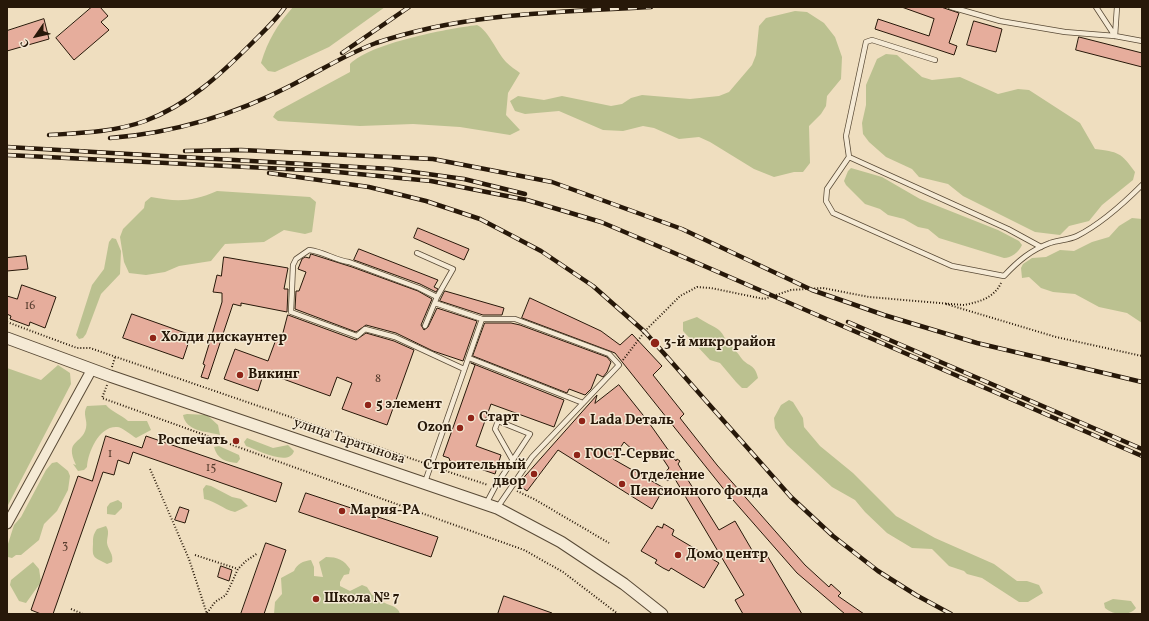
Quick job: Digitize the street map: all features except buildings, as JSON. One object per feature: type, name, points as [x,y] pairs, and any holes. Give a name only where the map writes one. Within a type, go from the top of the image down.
[{"type":"street","name":"улица Таратынова","points":[[7,338],[110,376],[497,508],[526,522],[573,549],[624,584],[662,614]]},
{"type":"street","points":[[7,524],[92,369]]},
{"type":"lane","points":[[951,7],[1000,21],[1065,32],[1115,36],[1142,41]]},
{"type":"lane","points":[[1096,7],[1115,36]]},
{"type":"lane","points":[[1115,36],[1117,7]]},
{"type":"lane","points":[[935,60],[872,40],[866,42],[846,136],[849,157],[827,189],[826,201],[833,213],[952,266],[1004,276],[1029,252],[1076,236],[1122,205],[1142,185]]},
{"type":"lane","points":[[849,157],[931,196],[1008,229],[1041,247]]},
{"type":"lane","points":[[437,297],[419,288],[356,264],[340,260],[323,252],[309,250],[296,259],[293,265],[291,312],[357,336],[365,329],[395,337],[464,369]]},
{"type":"lane","points":[[417,253],[453,269],[437,297],[425,326]]},
{"type":"lane","points":[[435,303],[482,319],[514,319],[609,354],[619,365],[550,436],[510,487],[497,508]]},
{"type":"lane","points":[[424,484],[482,319]]},
{"type":"lane","points":[[469,358],[583,402]]},
{"type":"lane","points":[[486,505],[512,459],[530,434],[498,421],[495,429],[512,459]]},
{"type":"path","points":[[619,365],[646,330],[680,296],[697,288],[711,288],[764,299],[791,290],[823,288],[869,297],[964,305],[978,303],[994,293],[1004,276]]},
{"type":"path","points":[[939,302],[1056,337],[1142,356]]},
{"type":"path","points":[[7,322],[77,348],[90,348],[495,487]]},
{"type":"path","points":[[114,357],[110,376],[102,398],[524,550],[563,572],[618,614]]},
{"type":"path","points":[[150,469],[189,559],[207,614]]},
{"type":"path","points":[[510,487],[534,499],[609,543]]},
{"type":"path","points":[[207,614],[215,602],[226,595],[238,569],[258,553]]},
{"type":"path","points":[[195,555],[238,569]]},
{"type":"path","points":[[71,609],[83,614]]},
{"type":"green space","points":[[293,7],[385,7],[329,47],[275,72],[268,71],[261,63],[267,47],[282,20]]},
{"type":"green space","points":[[795,11],[807,12],[824,23],[835,37],[842,57],[841,79],[827,96],[826,106],[821,114],[809,126],[810,163],[803,172],[794,172],[774,177],[754,169],[710,142],[699,137],[679,139],[654,128],[643,126],[623,131],[603,130],[559,111],[525,114],[515,111],[510,101],[518,96],[544,100],[562,96],[611,106],[622,104],[631,98],[642,95],[690,99],[719,96],[729,92],[752,65],[756,55],[759,26],[766,18]]},
{"type":"green space","points":[[477,25],[489,36],[506,62],[520,73],[508,93],[506,115],[520,130],[510,135],[460,127],[413,124],[360,126],[278,121],[273,117],[276,112],[350,72],[350,64],[360,56],[391,43],[447,30]]},
{"type":"green space","points":[[886,54],[897,55],[922,77],[932,80],[960,77],[998,94],[1018,89],[1029,90],[1080,123],[1095,149],[1114,152],[1126,160],[1135,172],[1133,180],[1102,205],[1089,221],[1069,226],[1060,235],[1035,232],[963,196],[948,184],[919,177],[912,169],[886,157],[869,142],[863,134],[862,123],[866,105],[866,85],[877,59]]},
{"type":"green space","points":[[851,168],[882,177],[920,199],[998,230],[1019,241],[1022,245],[1014,254],[1004,258],[939,238],[928,229],[918,227],[904,219],[888,215],[880,209],[865,204],[846,185],[844,181],[848,171]]},
{"type":"green space","points":[[217,191],[310,197],[316,202],[312,232],[305,234],[284,230],[264,242],[225,244],[211,261],[179,266],[165,272],[146,275],[129,273],[124,262],[120,237],[123,229],[144,208],[145,202],[151,197],[169,200],[192,199]]},
{"type":"green space","points":[[1132,218],[1142,219],[1142,323],[1127,313],[1099,307],[1075,294],[1053,292],[1041,288],[1029,277],[1022,278],[1021,268],[1023,264],[1032,258],[1046,257],[1060,250],[1074,251],[1092,242],[1109,237],[1119,226]]},
{"type":"green space","points":[[112,238],[116,239],[121,251],[120,274],[101,294],[86,334],[83,338],[79,339],[76,335],[92,285],[104,269],[109,242]]},
{"type":"green space","points":[[697,317],[719,330],[742,359],[755,370],[758,378],[747,388],[742,388],[720,363],[710,360],[683,331],[683,322]]},
{"type":"green space","points":[[58,365],[70,373],[71,384],[7,507],[7,368],[41,380]]},
{"type":"green space","points":[[789,400],[793,402],[803,418],[804,427],[820,446],[853,473],[896,516],[935,538],[994,564],[1017,581],[1027,581],[1039,585],[1043,593],[1028,602],[1019,602],[982,578],[967,574],[964,571],[949,566],[932,549],[912,548],[887,533],[855,500],[832,487],[787,445],[780,436],[775,428],[774,418],[781,405]]},
{"type":"green space","points":[[106,405],[128,421],[147,421],[151,430],[136,438],[119,427],[111,428],[105,431],[100,435],[92,447],[87,467],[84,470],[78,471],[73,464],[76,465],[72,451],[73,446],[84,433],[86,428],[85,414],[87,406]]},
{"type":"green space","points":[[183,415],[207,415],[218,425],[220,435],[198,430],[188,425]]},
{"type":"green space","points":[[247,438],[273,448],[288,445],[294,451],[291,456],[286,458],[265,454],[246,446],[244,442]]},
{"type":"green space","points":[[219,446],[239,455],[240,459],[237,463],[222,459],[215,451],[214,447]]},
{"type":"green space","points":[[57,462],[68,471],[70,476],[68,490],[57,511],[44,524],[39,540],[21,555],[16,555],[12,558],[8,557],[7,547],[14,525],[21,517],[46,470],[52,463]]},
{"type":"green space","points":[[206,485],[232,497],[241,499],[248,506],[235,512],[204,499],[203,489]]},
{"type":"green space","points":[[118,500],[122,503],[122,508],[115,515],[107,514],[107,507],[110,503]]},
{"type":"green space","points":[[106,526],[108,532],[108,548],[112,554],[112,562],[107,564],[95,557],[93,549],[93,538],[97,529]]},
{"type":"green space","points":[[326,557],[340,560],[350,569],[349,574],[344,575],[340,582],[340,586],[350,591],[362,585],[367,587],[372,595],[384,603],[395,607],[400,614],[274,614],[275,602],[282,594],[281,578],[294,571],[301,563],[311,560],[314,567],[314,576],[323,577],[319,562]]},
{"type":"green space","points":[[33,562],[39,569],[41,582],[26,603],[19,601],[10,585],[11,580]]},
{"type":"green space","points":[[1113,599],[1131,601],[1136,608],[1125,614],[1112,612],[1105,608],[1104,603]]},
{"type":"railway","points":[[49,135],[73,134],[122,128],[145,121],[176,106],[203,88],[216,77],[278,17],[285,7]]},
{"type":"railway","points":[[342,53],[409,7]]},
{"type":"railway","points":[[110,138],[158,132],[226,114],[270,96],[365,47],[409,33],[443,25],[512,16],[651,7]]},
{"type":"railway","points":[[7,147],[391,169],[464,179],[525,194]]},
{"type":"railway","points":[[185,151],[241,150],[433,159],[552,182],[682,229],[812,290],[884,315],[977,343],[1142,382]]},
{"type":"railway","points":[[7,155],[327,171],[431,181],[527,200],[601,222],[1142,456]]},
{"type":"railway","points":[[269,173],[369,187],[426,201],[480,219],[541,251],[593,286],[645,332],[791,497],[833,536],[878,571],[916,595],[951,614]]},
{"type":"railway","points":[[848,322],[1142,449]]},
{"type":"place","name":"Холди дискаунтер","points":[[153,338]]},
{"type":"place","name":"3-й микрорайон","points":[[655,343]]},
{"type":"place","name":"Викинг","points":[[240,375]]},
{"type":"place","name":"5 элемент","points":[[368,405]]},
{"type":"place","name":"Старт","points":[[471,418]]},
{"type":"place","name":"Lada Dеталь","points":[[582,421]]},
{"type":"place","name":"Ozon","points":[[460,428]]},
{"type":"place","name":"Роспечать","points":[[236,441]]},
{"type":"place","name":"ГОСТ-Сервис","points":[[577,455]]},
{"type":"place","name":"Строительный двор","points":[[534,474]]},
{"type":"place","name":"Отделение Пенсионного фонда","points":[[622,484]]},
{"type":"place","name":"Мария-РА","points":[[342,511]]},
{"type":"place","name":"Домо центр","points":[[678,555]]},
{"type":"place","name":"Школа № 7","points":[[316,599]]}]
